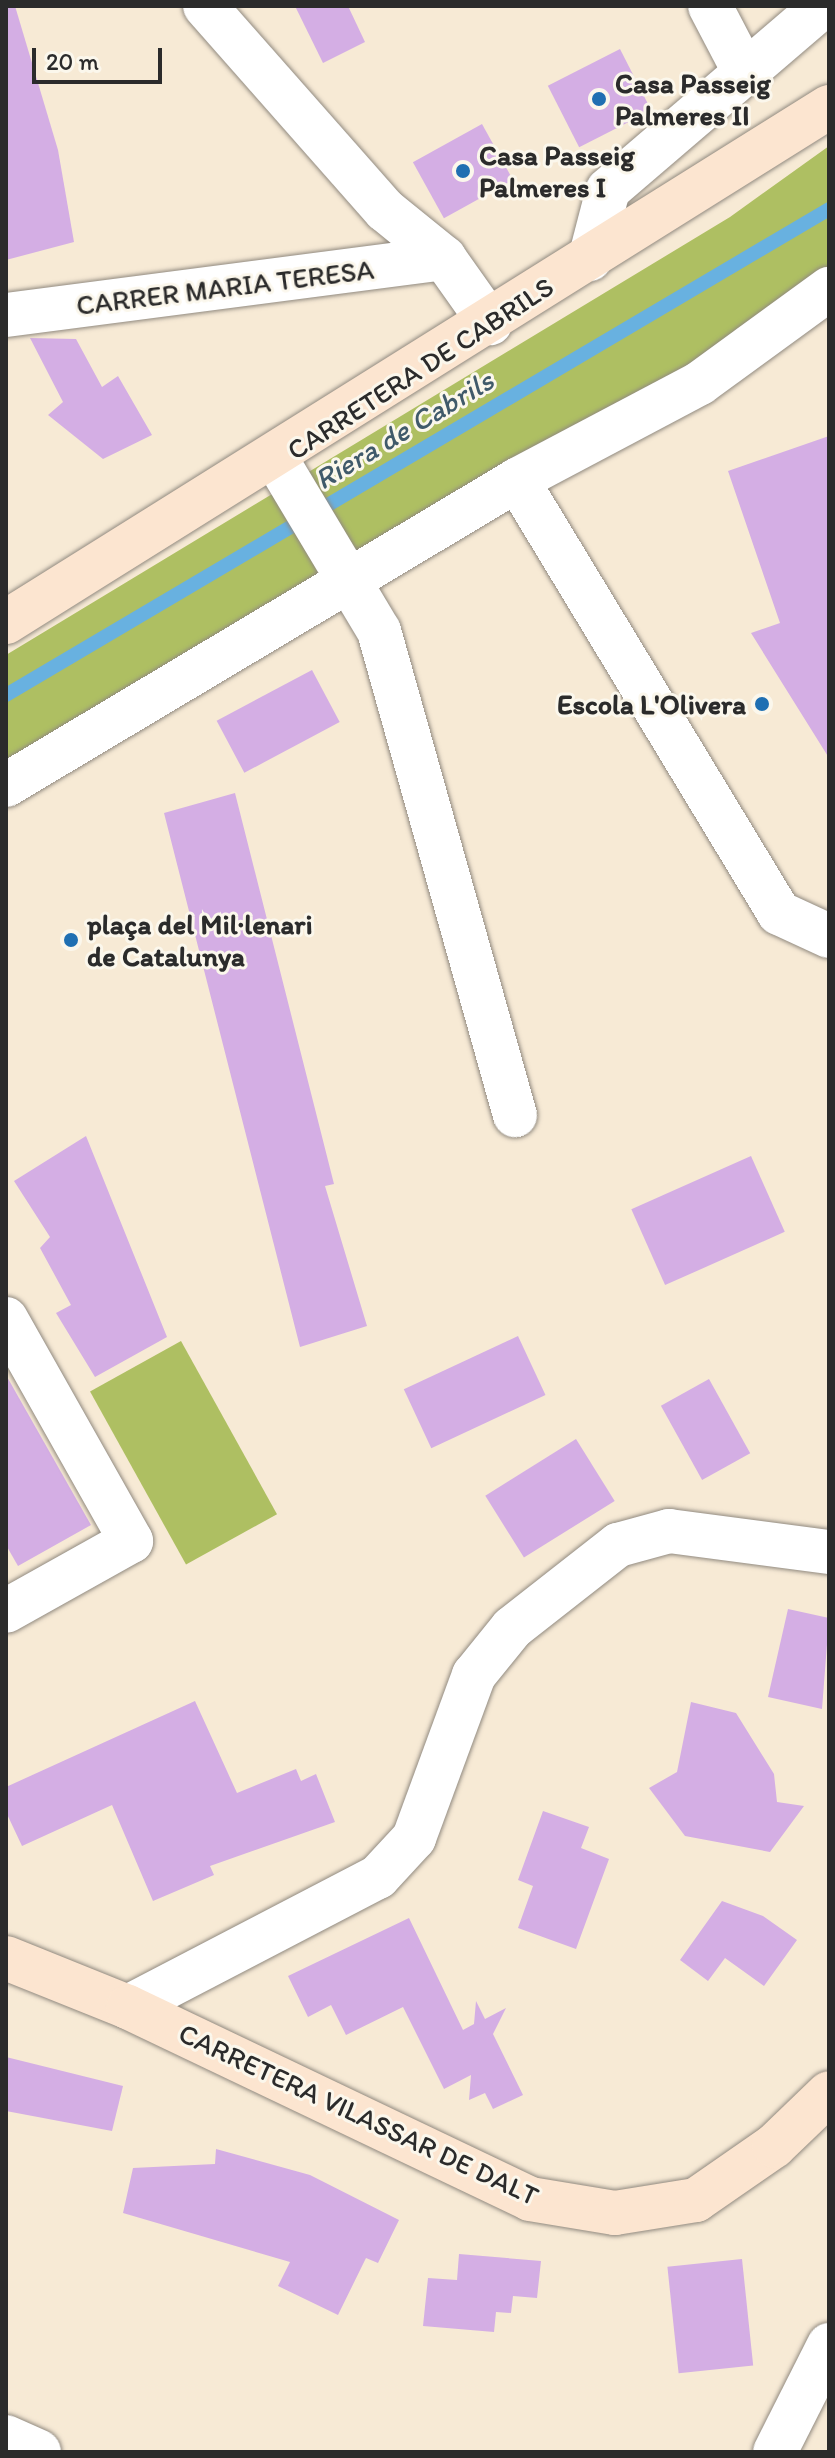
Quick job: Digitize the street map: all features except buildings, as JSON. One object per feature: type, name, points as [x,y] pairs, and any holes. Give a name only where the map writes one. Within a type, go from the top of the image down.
[{"type":"street","points":[[205,6],[385,210],[444,258],[490,323]]},
{"type":"street","points":[[710,6],[743,69]]},
{"type":"street","points":[[590,259],[608,190],[743,69],[823,6]]},
{"type":"street","name":"CARRETERA DE CABRILS","points":[[6,622],[283,470],[490,323],[829,107]]},
{"type":"street","name":"CARRER MARIA TERESA","points":[[6,315],[444,258]]},
{"type":"street","points":[[6,785],[343,574],[700,383],[829,289]]},
{"type":"street","points":[[283,470],[379,631],[515,1115]]},
{"type":"street","points":[[517,480],[779,913],[829,936]]},
{"type":"street","points":[[6,1319],[131,1541],[6,1611]]},
{"type":"street","points":[[128,2007],[378,1877],[414,1838],[474,1675],[512,1628],[618,1545],[669,1531],[829,1552]]},
{"type":"street","name":"CARRETERA VILASSAR DE DALT","points":[[6,1958],[128,2007],[530,2199],[615,2213],[696,2200],[774,2146],[829,2093]]},
{"type":"street","points":[[775,2452],[829,2345]]},
{"type":"street","points":[[6,2437],[39,2452]]},
{"type":"green space","points":[[829,146],[829,265],[678,376],[6,763],[6,655],[730,217]]},
{"type":"green space","points":[[181,1341],[277,1514],[186,1565],[90,1391]]},
{"type":"waterway","name":"Riera de Cabrils","points":[[6,695],[829,209]]},
{"type":"place","name":"Casa Passeig Palmeres II","points":[[599,99]]},
{"type":"place","name":"Casa Passeig Palmeres I","points":[[463,171]]},
{"type":"place","name":"Escola L'Olivera","points":[[762,704]]},
{"type":"place","name":"plaça del Mil·lenari de Catalunya","points":[[71,940]]}]
